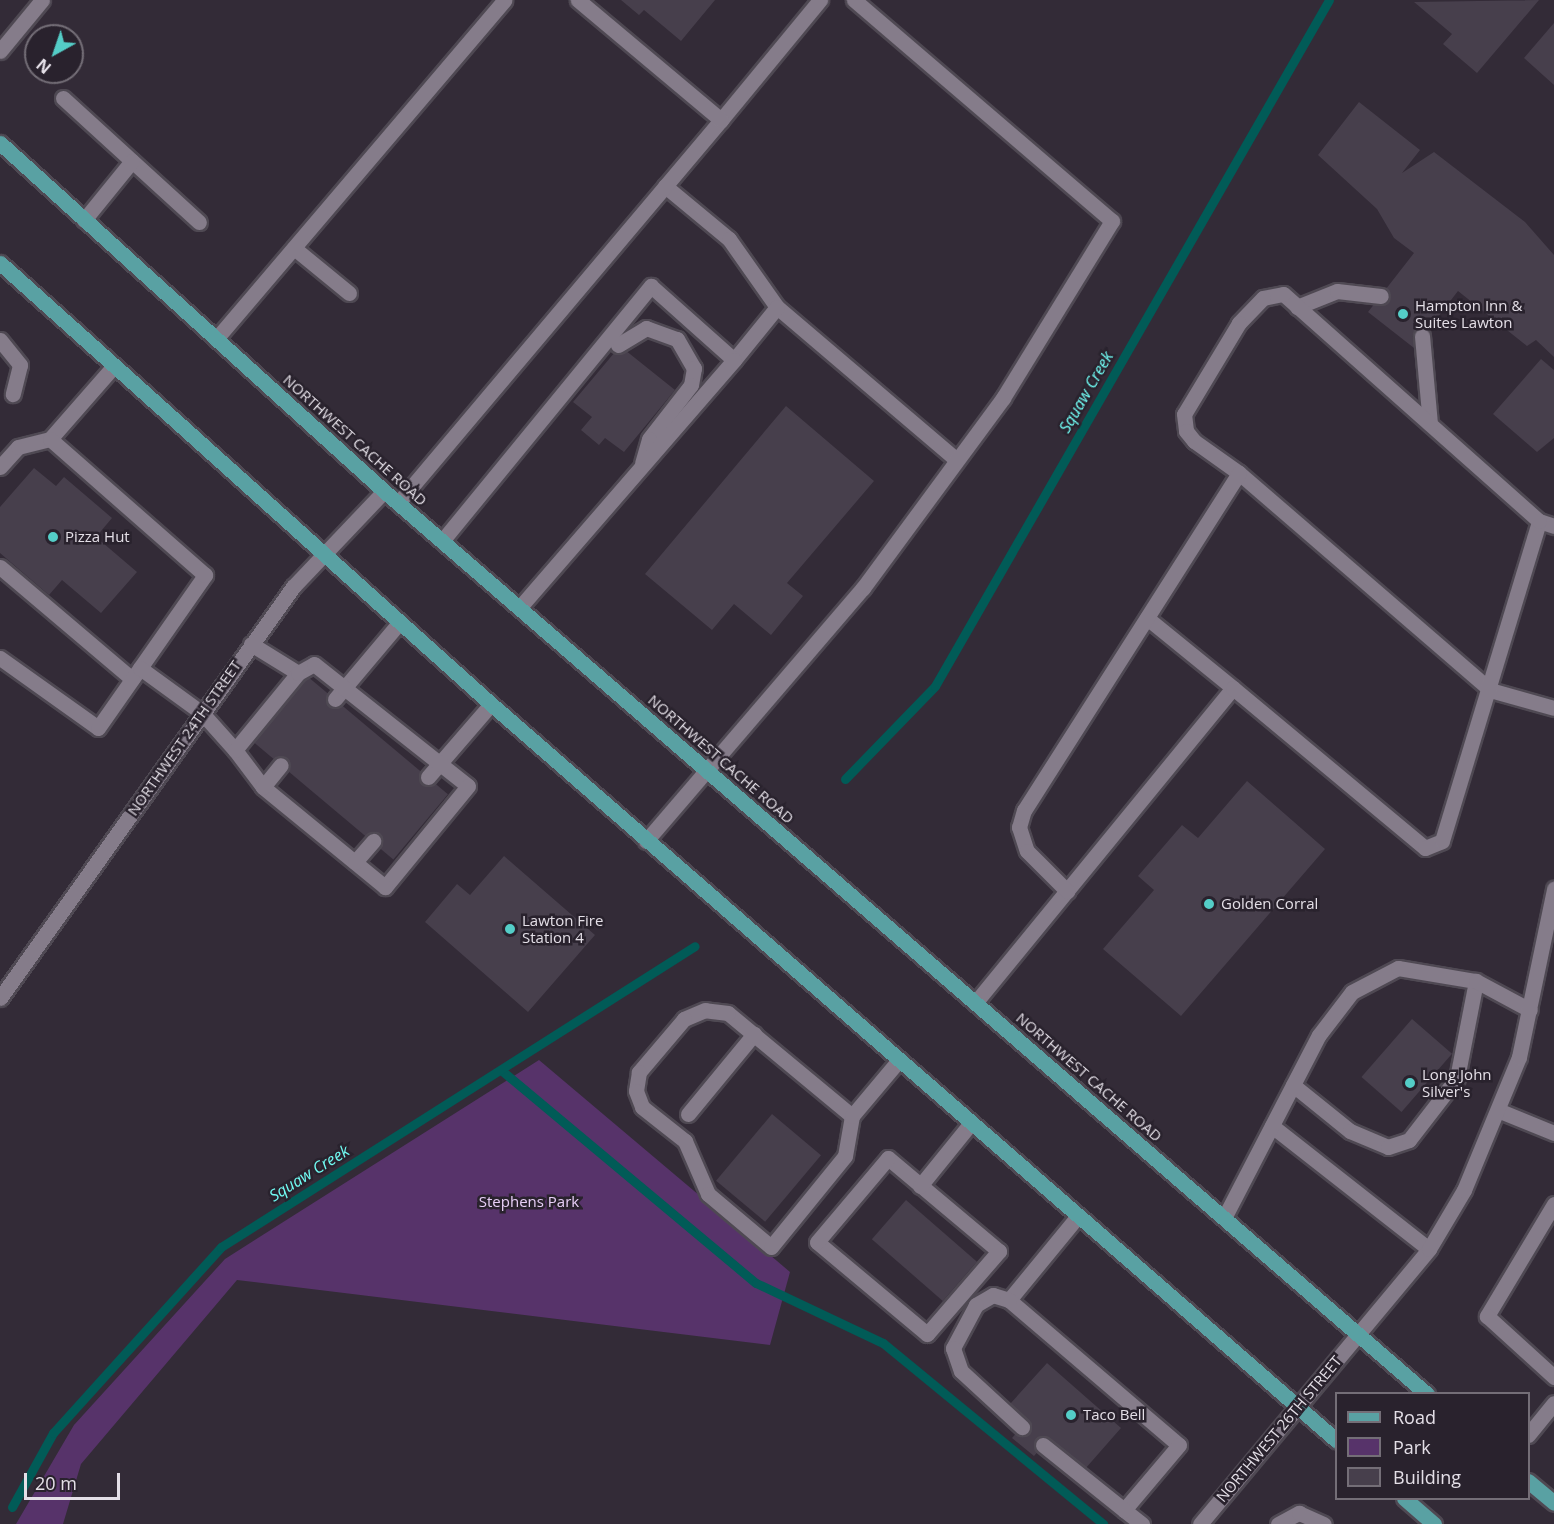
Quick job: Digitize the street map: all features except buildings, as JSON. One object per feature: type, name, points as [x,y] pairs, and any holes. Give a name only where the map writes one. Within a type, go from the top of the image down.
[{"type":"main road","name":"NORTHWEST CACHE ROAD","points":[[0,143],[442,542],[1425,1392]]},
{"type":"main road","points":[[0,263],[399,623],[1335,1439]]},
{"type":"main road","points":[[1530,1483],[1554,1503]]},
{"type":"main road","points":[[1406,1500],[1434,1524]]},
{"type":"street","points":[[0,51],[42,0]]},
{"type":"street","points":[[216,339],[505,0]]},
{"type":"street","points":[[578,0],[721,120]]},
{"type":"street","points":[[398,503],[820,0]]},
{"type":"street","points":[[646,840],[863,588],[1003,398],[1112,221],[854,0]]},
{"type":"street","points":[[63,98],[199,222]]},
{"type":"street","points":[[84,220],[132,161]]},
{"type":"street","points":[[665,186],[729,239],[777,308],[957,460]]},
{"type":"street","points":[[294,248],[349,293]]},
{"type":"street","points":[[442,542],[651,286],[734,360]]},
{"type":"street","points":[[1297,307],[1337,291],[1381,296]]},
{"type":"street","points":[[1554,526],[1539,521],[1283,294],[1263,298],[1239,323],[1184,414],[1186,431],[1194,441],[1239,473],[1490,690],[1554,708]]},
{"type":"street","points":[[519,608],[777,308]]},
{"type":"street","points":[[618,345],[646,328],[677,339],[694,368],[691,386],[649,439],[640,469]]},
{"type":"street","points":[[1422,336],[1430,424]]},
{"type":"street","points":[[0,340],[20,365],[13,394]]},
{"type":"street","points":[[0,467],[18,447],[50,439],[114,366]]},
{"type":"street","points":[[554,405],[573,400]]},
{"type":"street","points":[[0,658],[98,728],[205,575],[50,439]]},
{"type":"street","points":[[1067,891],[1027,850],[1019,827],[1024,810],[1239,473]]},
{"type":"street","name":"NORTHWEST 24TH STREET","points":[[0,998],[251,644],[321,554],[384,491]]},
{"type":"street","points":[[1148,618],[1425,848],[1442,841],[1490,690],[1539,521]]},
{"type":"street","points":[[0,567],[136,673],[202,713],[235,750],[263,787],[385,887],[468,786],[346,687],[314,664],[298,673],[235,750]]},
{"type":"street","points":[[335,699],[399,623]]},
{"type":"street","points":[[251,644],[298,673]]},
{"type":"street","points":[[975,1002],[1233,688]]},
{"type":"street","points":[[428,777],[491,704]]},
{"type":"street","points":[[263,787],[281,765]]},
{"type":"street","points":[[355,862],[373,841]]},
{"type":"street","name":"NORTHWEST 26TH STREET","points":[[1200,1524],[1429,1250],[1464,1190],[1500,1111],[1530,1010],[1554,889]]},
{"type":"street","points":[[1224,1218],[1319,1035],[1352,992],[1398,968],[1476,981],[1530,1010]]},
{"type":"street","points":[[1293,1085],[1350,1131],[1388,1147],[1409,1140],[1457,1078],[1476,981]]},
{"type":"street","points":[[852,1116],[728,1013],[705,1010],[684,1019],[639,1072],[636,1090],[642,1107],[685,1141],[708,1194],[771,1247],[845,1156],[852,1116],[899,1060]]},
{"type":"street","points":[[688,1114],[754,1034]]},
{"type":"street","points":[[1500,1111],[1554,1132]]},
{"type":"street","points":[[920,1186],[971,1123]]},
{"type":"street","points":[[1272,1126],[1429,1250]]},
{"type":"street","points":[[888,1158],[920,1186],[999,1251],[927,1334],[817,1242],[888,1158]]},
{"type":"street","points":[[1554,1204],[1487,1316],[1554,1377]]},
{"type":"street","points":[[1009,1299],[1078,1216]]},
{"type":"street","points":[[1022,1427],[961,1371],[953,1348],[976,1305],[993,1295],[1009,1299],[1179,1445],[1124,1510]]},
{"type":"street","points":[[1530,1433],[1554,1403]]},
{"type":"street","points":[[1043,1445],[1142,1524]]},
{"type":"street","points":[[1278,1524],[1299,1514],[1324,1524]]},
{"type":"green space","name":"Stephens Park","points":[[539,1060],[790,1272],[770,1345],[237,1280],[81,1464],[63,1524],[16,1524],[74,1425],[225,1259]]},
{"type":"waterway","name":"Squaw Creek","points":[[845,779],[935,686],[1329,0]]},
{"type":"waterway","name":"Squaw Creek","points":[[12,1507],[53,1433],[221,1247],[695,946]]},
{"type":"waterway","points":[[501,1070],[756,1283],[883,1343],[1103,1524]]},
{"type":"place","name":"Hampton Inn & Suites Lawton","points":[[1403,314]]},
{"type":"place","name":"Pizza Hut","points":[[53,537]]},
{"type":"place","name":"Golden Corral","points":[[1209,904]]},
{"type":"place","name":"Lawton Fire Station 4","points":[[510,929]]},
{"type":"place","name":"Long John Silver's","points":[[1410,1083]]},
{"type":"place","name":"Taco Bell","points":[[1071,1415]]}]
